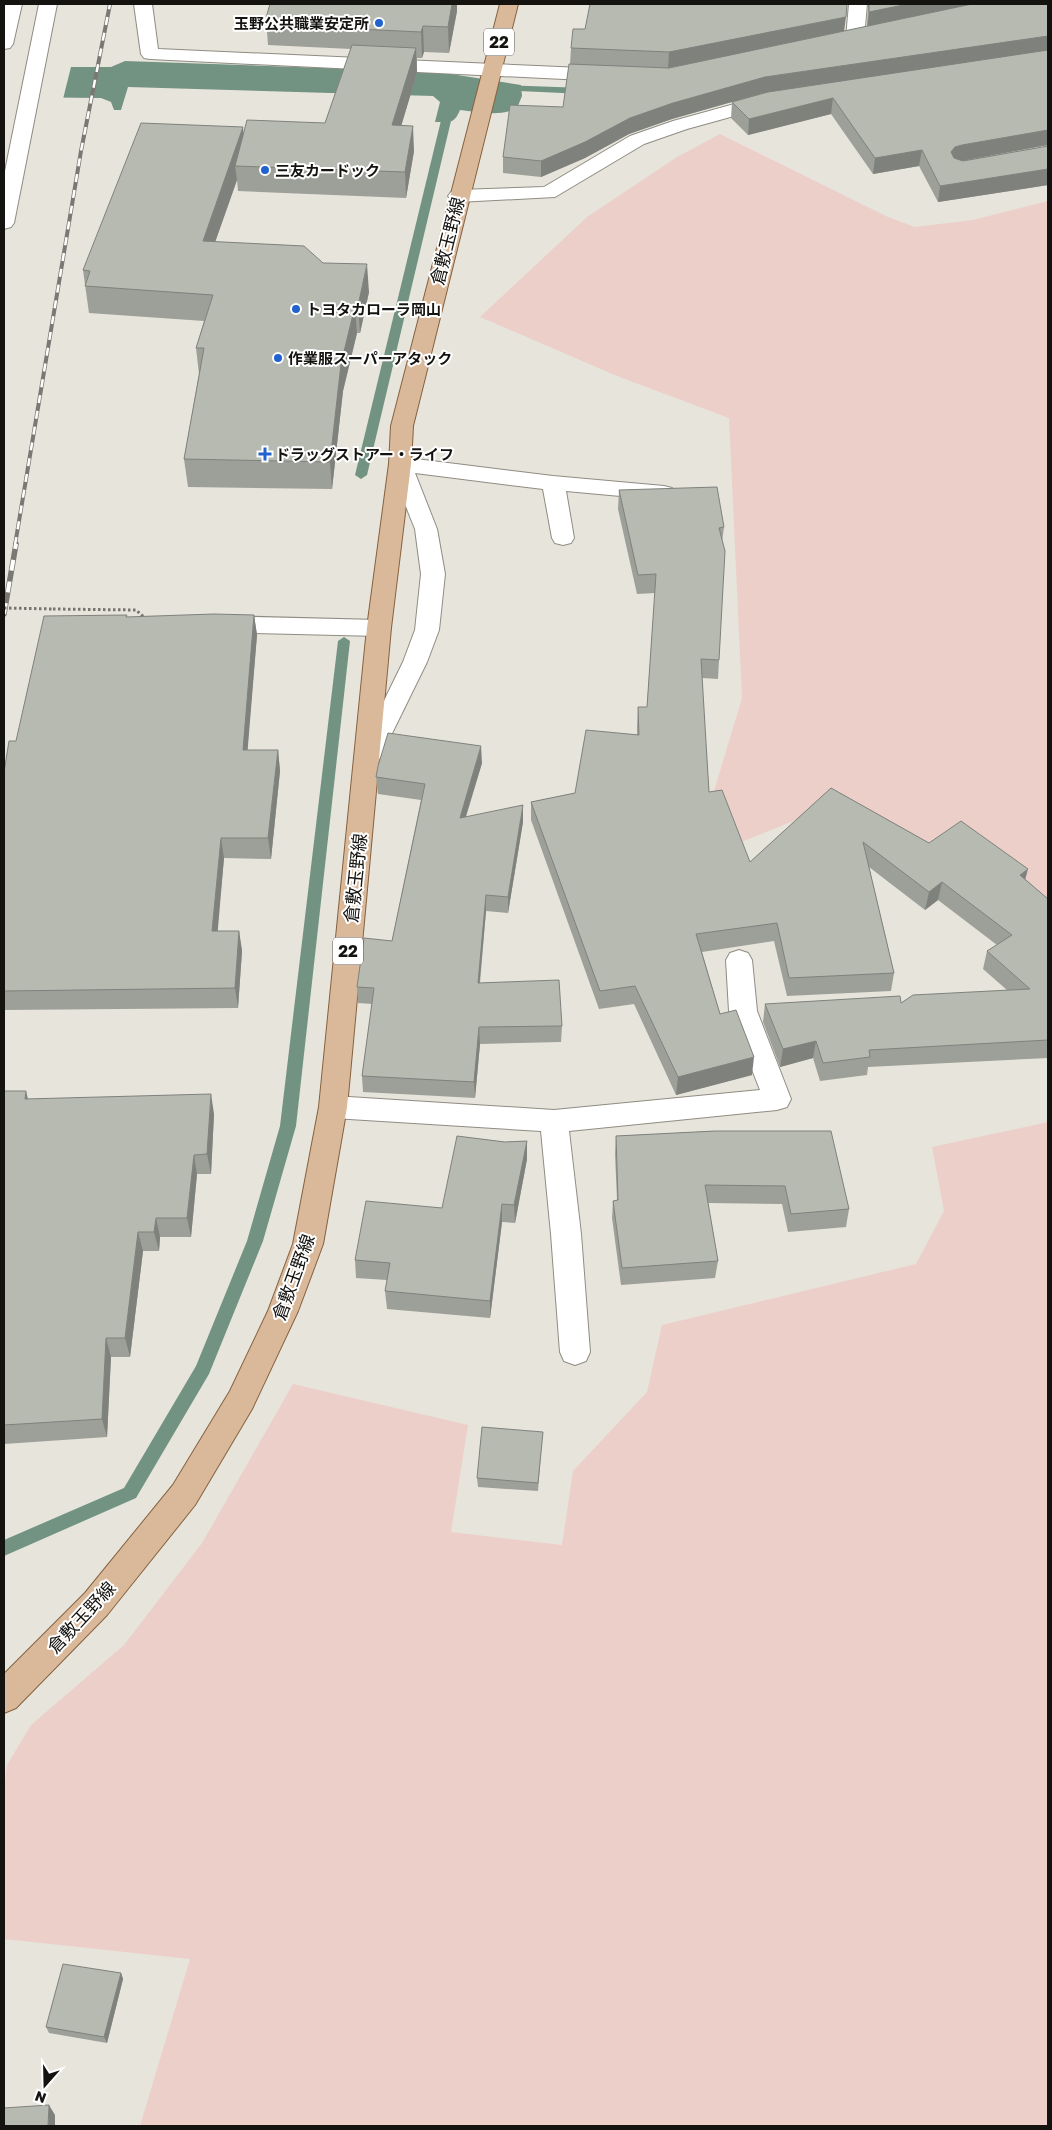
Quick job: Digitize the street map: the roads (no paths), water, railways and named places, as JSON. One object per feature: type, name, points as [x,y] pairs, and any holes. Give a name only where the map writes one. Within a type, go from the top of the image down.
[{"type":"main road","name":"倉敷玉野線","points":[[4,1697],[96,1604],[184,1495],[241,1400],[283,1311],[308,1244],[333,1107],[366,762],[400,464],[402,426],[408,394],[458,196],[509,4]]},
{"type":"street","points":[[4,44],[13,4]]},
{"type":"street","points":[[4,223],[48,4]]},
{"type":"street","points":[[143,4],[150,54],[490,75],[618,75]]},
{"type":"street","points":[[855,38],[858,4]]},
{"type":"street","points":[[837,42],[874,34]]},
{"type":"street","points":[[458,196],[548,193],[637,140],[755,104],[784,98]]},
{"type":"street","points":[[366,762],[416,662],[427,630],[433,574],[426,529],[400,464],[553,484],[688,495]]},
{"type":"street","points":[[553,484],[563,538]]},
{"type":"street","points":[[143,616],[380,628]]},
{"type":"street","points":[[333,1107],[554,1121],[777,1099],[743,1011],[740,960]]},
{"type":"street","points":[[743,1011],[773,1009]]},
{"type":"street","points":[[554,1121],[566,1234],[575,1352]]},
{"type":"waterway","points":[[502,88],[584,91]]},
{"type":"waterway","points":[[361,475],[450,104]]},
{"type":"waterway","points":[[4,1548],[130,1493],[203,1369],[255,1241],[288,1126],[344,641]]},
{"type":"railway","points":[[15,545],[81,151],[110,4]]},
{"type":"railway","points":[[4,614],[16,544]]},
{"type":"place","name":"玉野公共職業安定所","points":[[379,23]]},
{"type":"place","name":"三友カードック","points":[[265,170]]},
{"type":"place","name":"トヨタカローラ岡山","points":[[296,309]]},
{"type":"place","name":"作業服スーパーアタック","points":[[278,358]]},
{"type":"place","name":"ドラッグストアー・ライフ","points":[[265,454]]}]
